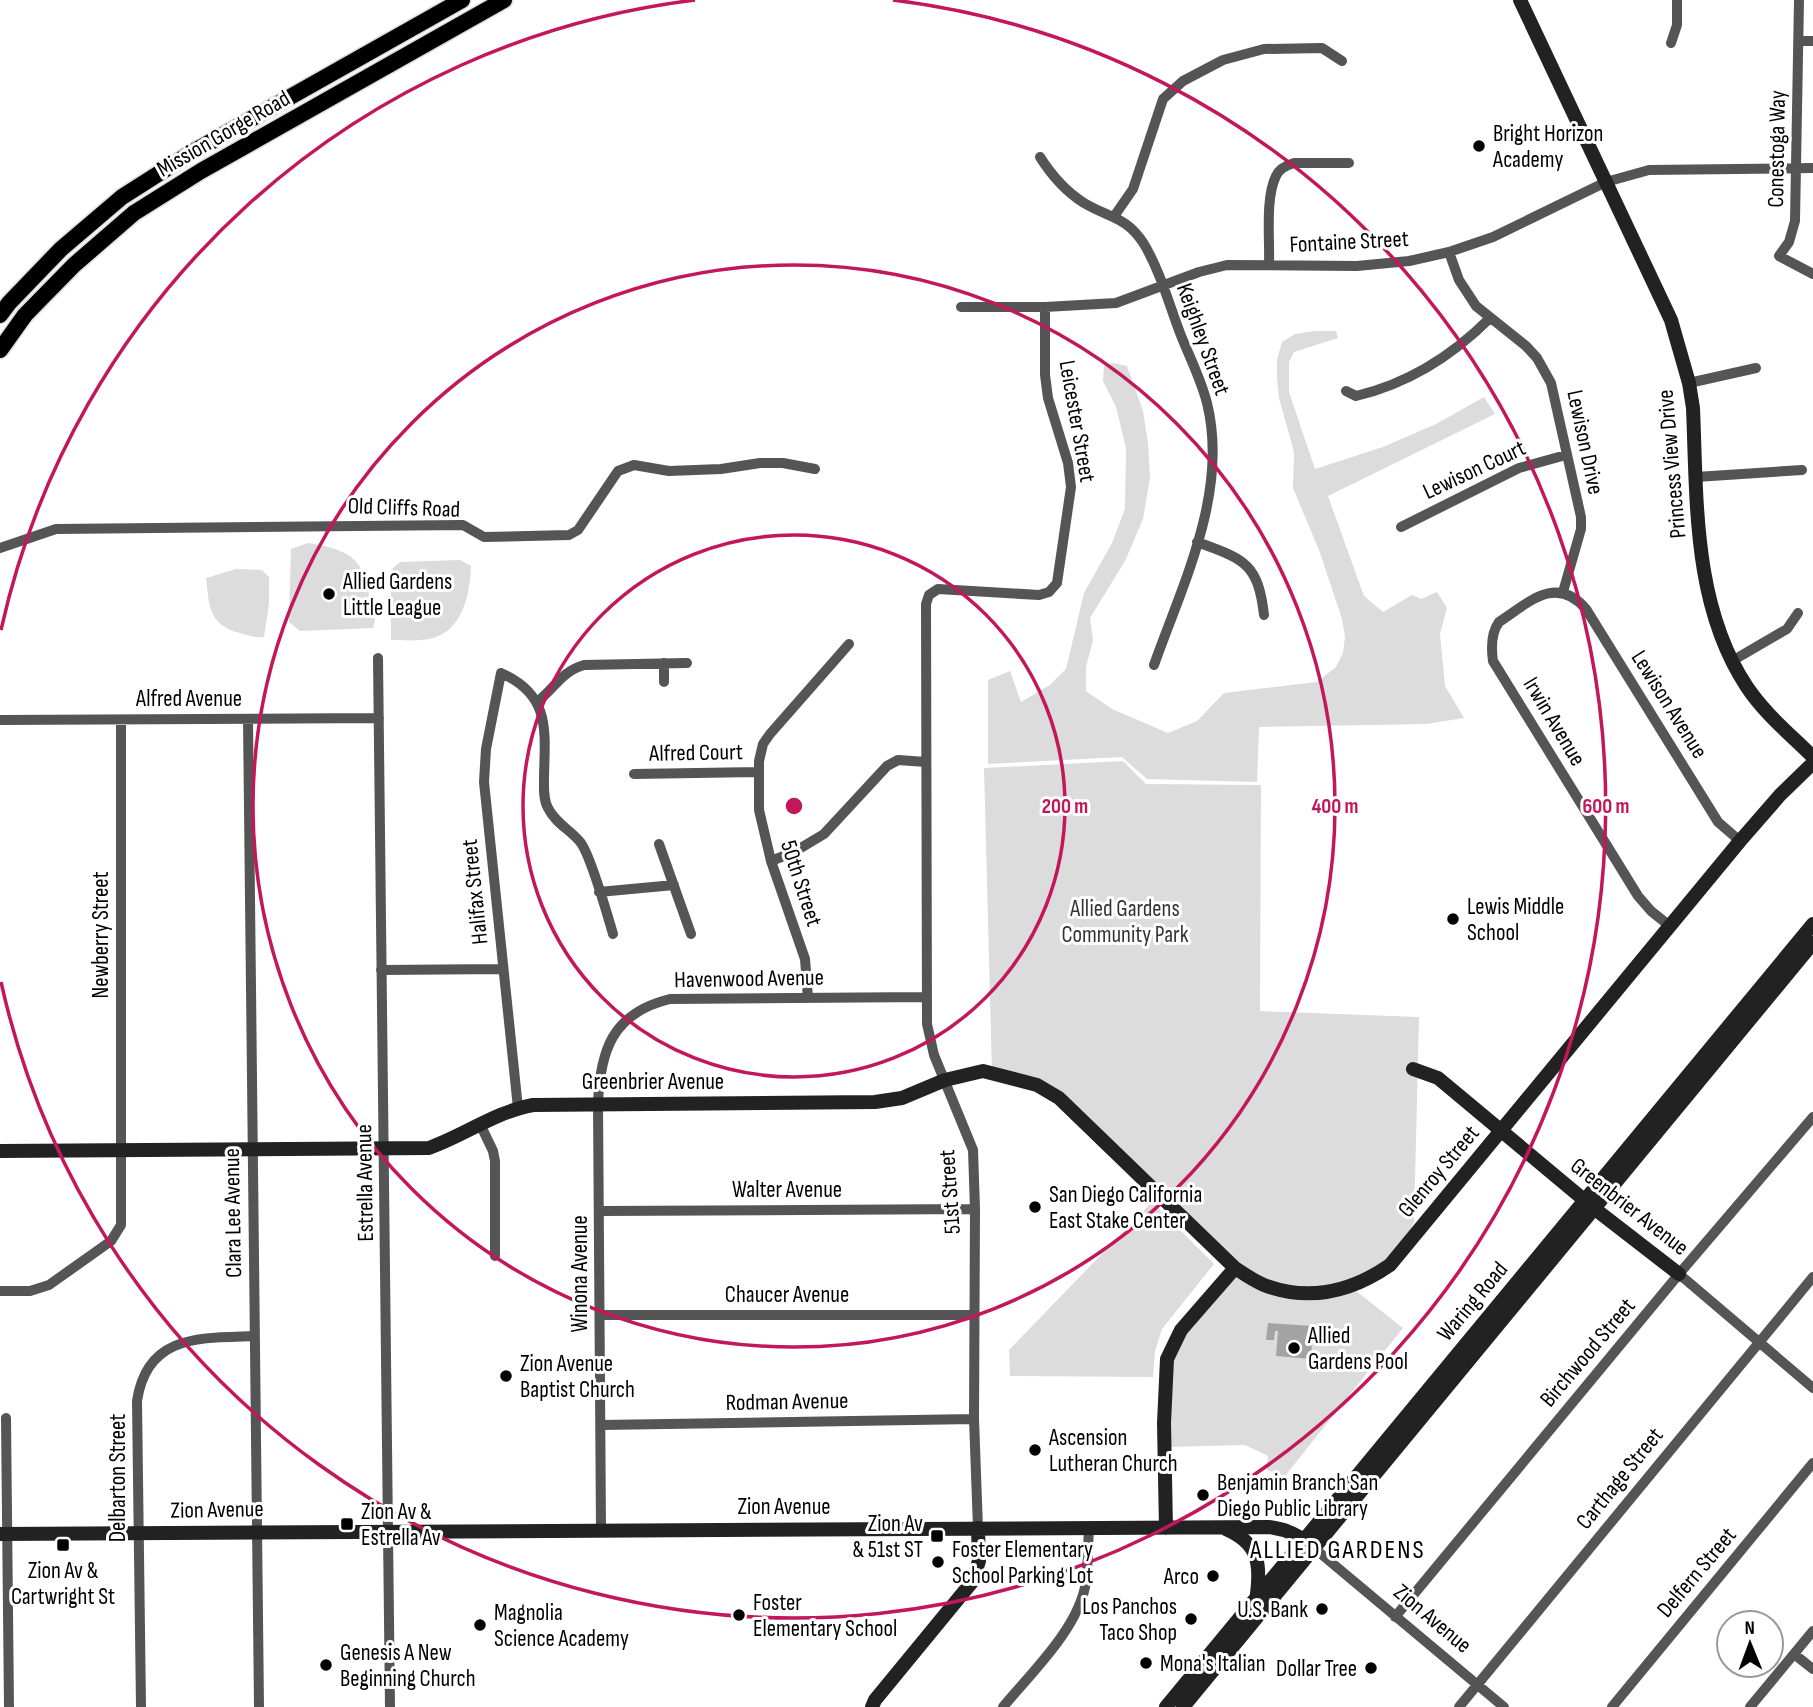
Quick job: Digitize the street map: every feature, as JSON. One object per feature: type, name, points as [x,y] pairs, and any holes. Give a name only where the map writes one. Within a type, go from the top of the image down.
[{"type":"main road","name":"Mission Gorge Road","points":[[0,315],[61,249],[121,197],[191,153],[462,0]]},
{"type":"main road","name":"Mission Gorge Road","points":[[0,350],[25,315],[74,265],[134,214],[213,164],[504,0]]},
{"type":"main road","name":"Princess View Drive","points":[[1520,0],[1671,320],[1689,383],[1693,408],[1702,565],[1722,640],[1748,688],[1768,713],[1813,757]]},
{"type":"main road","name":"Glenroy Street","points":[[1235,1268],[1262,1285],[1297,1294],[1329,1293],[1371,1278],[1390,1265],[1740,841],[1780,795],[1813,763]]},
{"type":"main road","name":"Waring Road","points":[[1590,1205],[1813,924]]},
{"type":"main road","name":"Waring Road","points":[[1183,1707],[1309,1543],[1590,1205],[1813,943]]},
{"type":"main road","name":"Greenbrier Avenue","points":[[1413,1069],[1438,1078],[1590,1205],[1679,1274]]},
{"type":"main road","name":"Greenbrier Avenue","points":[[0,1151],[429,1148],[518,1108],[533,1105],[875,1102],[916,1094],[945,1080],[983,1071],[1037,1085],[1059,1098],[1235,1268]]},
{"type":"main road","points":[[1166,1528],[1164,1423],[1167,1359],[1181,1330],[1235,1268]]},
{"type":"main road","points":[[1223,1527],[1240,1535],[1258,1559],[1257,1596]]},
{"type":"main road","name":"Zion Avenue","points":[[4,1533],[1223,1527],[1284,1529],[1309,1543]]},
{"type":"main road","name":"51st Street","points":[[872,1707],[972,1582],[979,1561],[978,1528]]},
{"type":"main road","name":"Waring Road","points":[[1166,1707],[1257,1596],[1309,1543]]},
{"type":"street","points":[[1671,43],[1677,25],[1677,0]]},
{"type":"street","name":"Conestoga Way","points":[[1799,0],[1796,221],[1789,242],[1779,256],[1813,274]]},
{"type":"street","points":[[1799,41],[1813,41]]},
{"type":"street","points":[[1115,215],[1133,189],[1163,99],[1183,82],[1209,66],[1243,53],[1264,49],[1322,48],[1342,61]]},
{"type":"street","name":"Keighley Street","points":[[1040,157],[1054,178],[1072,194],[1092,207],[1123,220],[1143,244],[1163,286],[1206,401],[1211,428],[1209,494],[1197,542],[1154,665]]},
{"type":"street","points":[[1269,265],[1270,198],[1277,174],[1294,163],[1349,163]]},
{"type":"street","name":"Fontaine Street","points":[[961,307],[1045,307],[1116,303],[1199,272],[1227,265],[1357,266],[1409,261],[1449,252],[1493,237],[1606,182],[1649,170],[1813,167]]},
{"type":"street","name":"Lewison Drive","points":[[1449,252],[1460,280],[1476,306],[1526,346],[1537,358],[1551,383],[1581,517],[1581,529],[1563,592]]},
{"type":"street","name":"Leicester Street","points":[[926,604],[929,595],[938,589],[1039,595],[1049,592],[1056,583],[1071,487],[1068,463],[1048,398],[1045,375],[1045,307]]},
{"type":"street","points":[[1346,391],[1356,396],[1384,389],[1467,341],[1490,318]]},
{"type":"street","points":[[1689,383],[1756,368]]},
{"type":"street","name":"Lewison Court","points":[[1401,527],[1519,468],[1566,455]]},
{"type":"street","name":"Old Cliffs Road","points":[[0,548],[57,529],[463,525],[484,537],[569,535],[578,530],[618,471],[623,468],[634,466],[669,471],[783,463],[815,469]]},
{"type":"street","points":[[1696,477],[1802,470]]},
{"type":"street","points":[[1197,542],[1233,555],[1249,568],[1260,588],[1264,615]]},
{"type":"street","name":"Lewison Avenue","points":[[1563,592],[1578,600],[1586,609],[1718,822],[1740,841]]},
{"type":"street","name":"Irwin Avenue","points":[[1563,592],[1541,594],[1499,622],[1491,646],[1493,661],[1638,896],[1651,912],[1671,927]]},
{"type":"street","name":"51st Street","points":[[926,604],[927,1024],[934,1055],[973,1150],[974,1419],[978,1528]]},
{"type":"street","points":[[1732,661],[1787,629],[1798,613]]},
{"type":"street","name":"50th Street","points":[[808,998],[805,960],[771,860],[759,810],[758,772],[763,744],[849,644]]},
{"type":"street","name":"Estrella Avenue","points":[[378,658],[390,1707]]},
{"type":"street","points":[[664,663],[664,682]]},
{"type":"street","points":[[613,934],[580,843],[557,822],[547,807],[544,789],[544,722],[537,702],[550,693],[570,668],[584,665],[687,663]]},
{"type":"street","name":"Halifax Street","points":[[518,1108],[484,782],[486,748],[501,673],[531,694],[537,702]]},
{"type":"street","name":"Alfred Avenue","points":[[0,720],[379,718]]},
{"type":"street","name":"Newberry Street","points":[[0,1291],[30,1291],[49,1285],[111,1241],[121,1225],[121,719]]},
{"type":"street","name":"Clara Lee Avenue","points":[[248,719],[259,1707]]},
{"type":"street","points":[[771,860],[794,852],[824,834],[887,766],[898,760],[926,762]]},
{"type":"street","name":"Alfred Court","points":[[634,774],[758,772]]},
{"type":"street","points":[[659,844],[691,934]]},
{"type":"street","points":[[599,892],[674,886]]},
{"type":"street","points":[[382,970],[503,969]]},
{"type":"street","name":"Havenwood Avenue","points":[[598,1104],[599,1077],[605,1051],[623,1024],[649,1006],[670,999],[926,997]]},
{"type":"street","name":"Winona Avenue","points":[[598,1104],[601,1529]]},
{"type":"street","name":"Birchwood Street","points":[[1395,1616],[1813,1117]]},
{"type":"street","points":[[480,1124],[495,1161],[495,1256]]},
{"type":"street","name":"Walter Avenue","points":[[600,1210],[975,1209]]},
{"type":"street","name":"Greenbrier Avenue","points":[[1679,1274],[1813,1388]]},
{"type":"street","name":"Carthage Street","points":[[1459,1707],[1813,1277]]},
{"type":"street","name":"Chaucer Avenue","points":[[600,1315],[975,1315]]},
{"type":"street","name":"Delbarton Street","points":[[141,1707],[137,1401],[145,1375],[162,1353],[185,1341],[254,1336]]},
{"type":"street","points":[[6,1418],[4,1533],[9,1707]]},
{"type":"street","name":"Rodman Avenue","points":[[601,1424],[974,1419]]},
{"type":"street","name":"Delfern Street","points":[[1612,1707],[1813,1463]]},
{"type":"street","points":[[1003,1707],[1059,1641],[1079,1605],[1086,1583],[1089,1527]]},
{"type":"street","name":"Zion Avenue","points":[[1309,1543],[1504,1707]]},
{"type":"street","points":[[1750,1707],[1813,1631]]},
{"type":"street","points":[[1794,1654],[1813,1669]]},
{"type":"green space","points":[[1336,331],[1338,338],[1294,352],[1289,362],[1289,392],[1315,469],[1383,447],[1436,424],[1484,397],[1495,414],[1328,496],[1364,596],[1383,612],[1412,595],[1421,599],[1437,592],[1447,608],[1440,634],[1445,686],[1464,718],[1426,724],[1259,727],[1257,782],[1147,779],[1122,757],[988,764],[988,680],[1010,671],[1021,702],[1050,685],[1066,669],[1084,593],[1112,543],[1125,509],[1126,448],[1116,407],[1103,381],[1104,366],[1114,363],[1127,366],[1143,411],[1150,478],[1143,519],[1125,561],[1090,618],[1093,640],[1086,667],[1086,691],[1112,709],[1168,733],[1197,721],[1224,693],[1317,682],[1336,667],[1343,653],[1345,637],[1342,619],[1319,550],[1293,488],[1294,452],[1279,398],[1277,378],[1277,360],[1282,342],[1295,334]]},
{"type":"green space","name":"Allied Gardens Little League","points":[[308,543],[342,552],[359,566],[371,602],[375,620],[373,628],[300,631],[289,622],[291,549]]},
{"type":"green space","points":[[460,560],[471,566],[470,576],[464,608],[453,625],[446,632],[431,639],[391,640],[391,570],[400,562]]},
{"type":"green space","points":[[236,569],[262,570],[269,577],[269,604],[264,637],[250,636],[227,628],[215,618],[212,611],[206,578]]},
{"type":"green space","name":"Allied Gardens Community Park","points":[[1123,761],[1146,784],[1261,785],[1260,1011],[1419,1017],[1414,1222],[1396,1258],[1351,1287],[1403,1328],[1285,1476],[1267,1470],[1268,1456],[1245,1445],[1167,1447],[1168,1356],[1234,1268],[1066,1105],[992,1073],[984,768]]},
{"type":"green space","points":[[1152,1202],[1214,1264],[1162,1329],[1155,1351],[1153,1377],[1010,1376],[1009,1350]]},
{"type":"shaded area","name":"Allied Gardens Pool","points":[[1268,1323],[1313,1326],[1311,1359],[1276,1356],[1278,1331],[1275,1331],[1274,1340],[1266,1340]]},
{"type":"place","name":"Bright Horizon Academy","points":[[1479,146]]},
{"type":"place","name":"Allied Gardens Little League","points":[[329,594]]},
{"type":"place","name":"Lewis Middle School","points":[[1453,919]]},
{"type":"place","name":"San Diego California East Stake Center","points":[[1035,1207]]},
{"type":"place","name":"Allied Gardens Pool","points":[[1294,1348]]},
{"type":"place","name":"Zion Avenue Baptist Church","points":[[506,1376]]},
{"type":"place","name":"Ascension Lutheran Church","points":[[1035,1450]]},
{"type":"place","name":"Benjamin Branch San Diego Public Library","points":[[1203,1495]]},
{"type":"place","name":"Zion Av & Estrella Av","points":[[347,1524]]},
{"type":"place","name":"Zion Av & 51st ST","points":[[937,1536]]},
{"type":"place","name":"Zion Av & Cartwright St","points":[[63,1545]]},
{"type":"place","name":"Foster Elementary School Parking Lot","points":[[938,1562]]},
{"type":"place","name":"Arco","points":[[1213,1576]]},
{"type":"place","name":"U.S. Bank","points":[[1322,1609]]},
{"type":"place","name":"Foster Elementary School","points":[[739,1615]]},
{"type":"place","name":"Los Panchos Taco Shop","points":[[1191,1619]]},
{"type":"place","name":"Magnolia Science Academy","points":[[480,1625]]},
{"type":"place","name":"Mona's Italian","points":[[1146,1663]]},
{"type":"place","name":"Genesis A New Beginning Church","points":[[326,1665]]},
{"type":"place","name":"Dollar Tree","points":[[1371,1668]]},
{"type":"district","name":"ALLIED GARDENS","points":[[1338,1549]]}]
